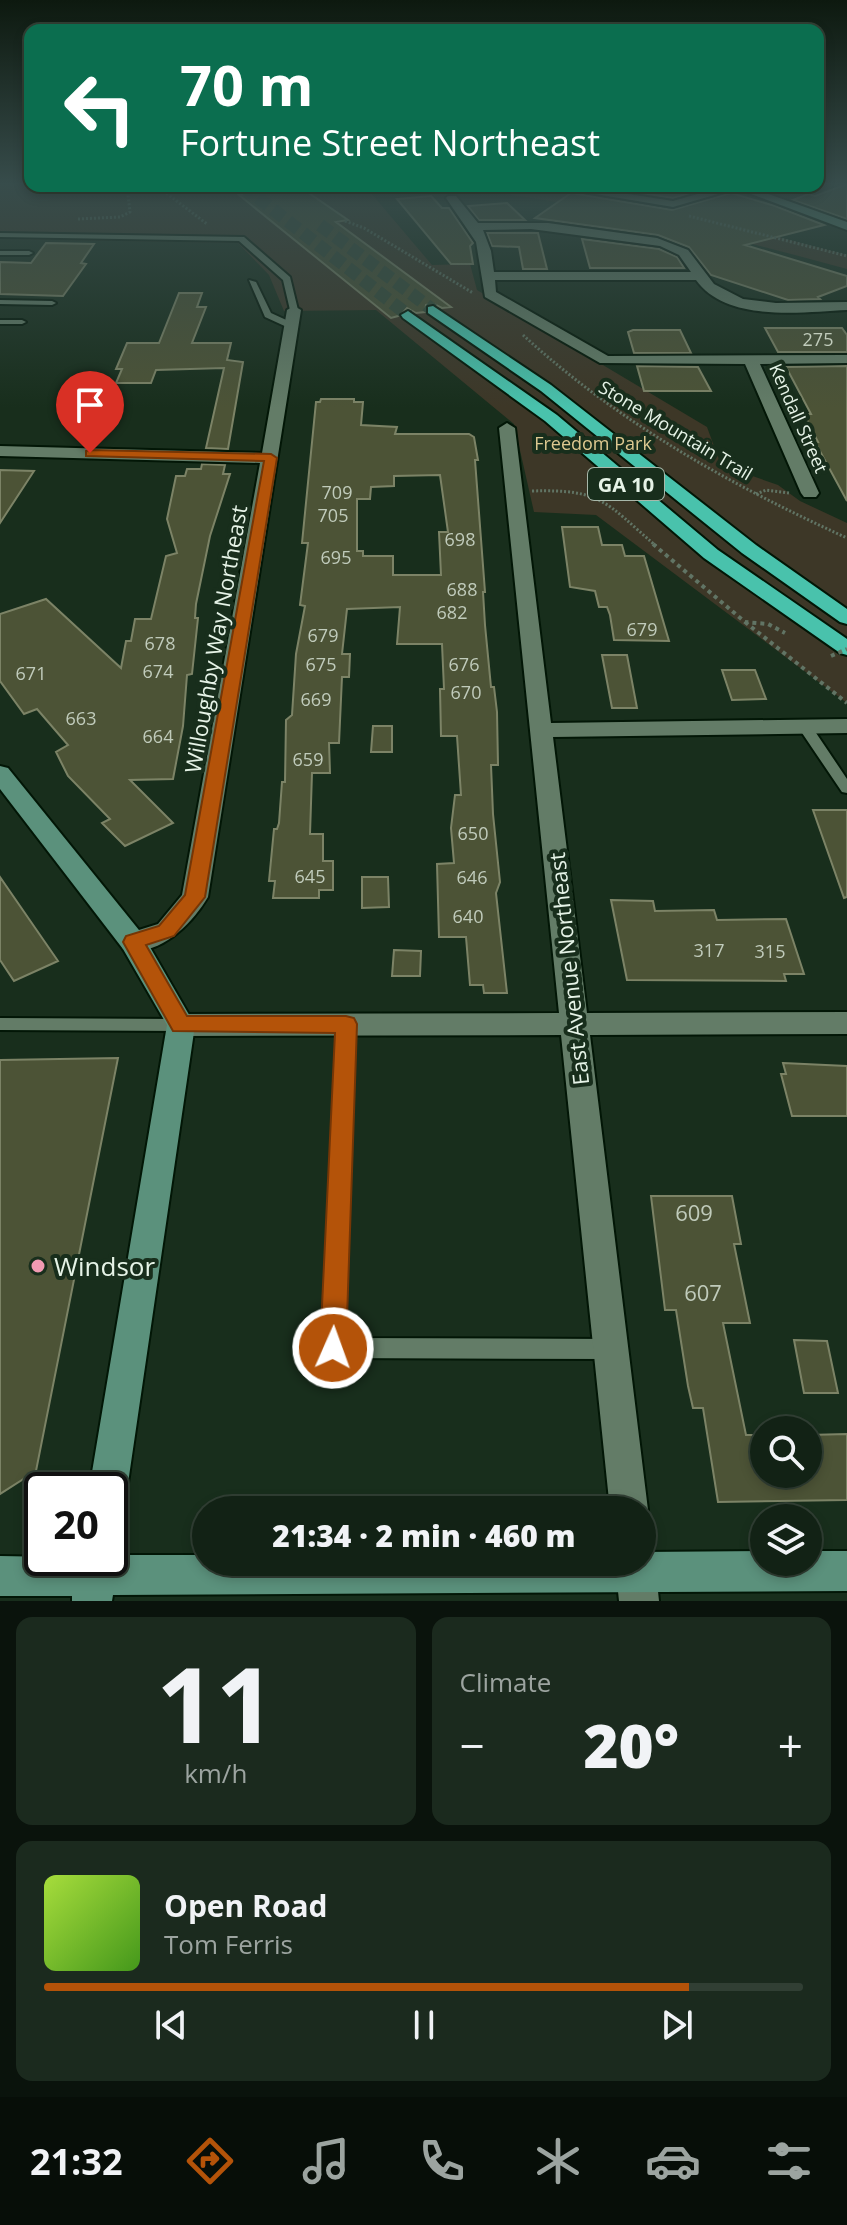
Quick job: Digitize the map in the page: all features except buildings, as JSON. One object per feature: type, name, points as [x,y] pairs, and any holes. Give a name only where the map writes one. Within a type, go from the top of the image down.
[{"type":"highway","name":"GA 10","points":[[433,310],[546,388],[749,549],[847,618]]},
{"type":"highway","name":"GA 10","points":[[408,315],[551,418],[711,554],[838,653]]},
{"type":"main road","points":[[0,773],[133,942],[181,1025],[111,1472]]},
{"type":"main road","points":[[0,1576],[636,1579],[847,1571]]},
{"type":"street","points":[[486,259],[486,296],[605,360],[847,359]]},
{"type":"street","points":[[691,259],[707,286],[737,300],[783,307],[847,306]]},
{"type":"street","points":[[488,276],[700,276]]},
{"type":"street","name":"Willoughby Way Northeast","points":[[133,942],[167,931],[195,897],[293,318]]},
{"type":"street","name":"Kendall Street","points":[[751,360],[810,493]]},
{"type":"street","name":"East Avenue Northeast","points":[[507,428],[627,1496]]},
{"type":"street","points":[[0,451],[271,458]]},
{"type":"street","points":[[542,730],[847,726]]},
{"type":"street","points":[[181,1025],[847,1023]]},
{"type":"lane","points":[[252,282],[268,315],[293,318],[287,279],[264,259]]},
{"type":"lane","points":[[0,302],[52,303]]},
{"type":"lane","points":[[0,322],[22,322]]},
{"type":"lane","points":[[805,727],[847,789]]},
{"type":"lane","points":[[0,1024],[181,1025]]},
{"type":"lane","points":[[346,1024],[333,1348],[611,1349]]},
{"type":"path","points":[[419,259],[486,296]]},
{"type":"path","name":"Stone Mountain Trail","points":[[516,327],[556,367],[608,407],[755,494],[847,538]]},
{"type":"path","points":[[515,491],[572,490],[600,498],[745,622],[847,703]]},
{"type":"path","points":[[755,494],[771,490],[810,493]]},
{"type":"path","points":[[745,622],[768,624],[789,635]]},
{"type":"green space","name":"Freedom Park","points":[[253,259],[427,259],[432,265],[470,264],[477,290],[707,427],[721,465],[778,485],[800,501],[847,523],[847,703],[596,515],[534,512],[514,424],[376,310],[284,311],[269,275]]},
{"type":"green space","points":[[808,259],[847,259],[847,269]]},
{"type":"tunnel","points":[[336,259],[408,315]]},
{"type":"tunnel","points":[[365,259],[433,310]]},
{"type":"place","name":"Windsor","points":[[38,1266]]},
{"type":"route","points":[[90,453],[271,458],[195,897],[167,931],[133,942],[181,1025],[346,1024],[333,1348]]}]
